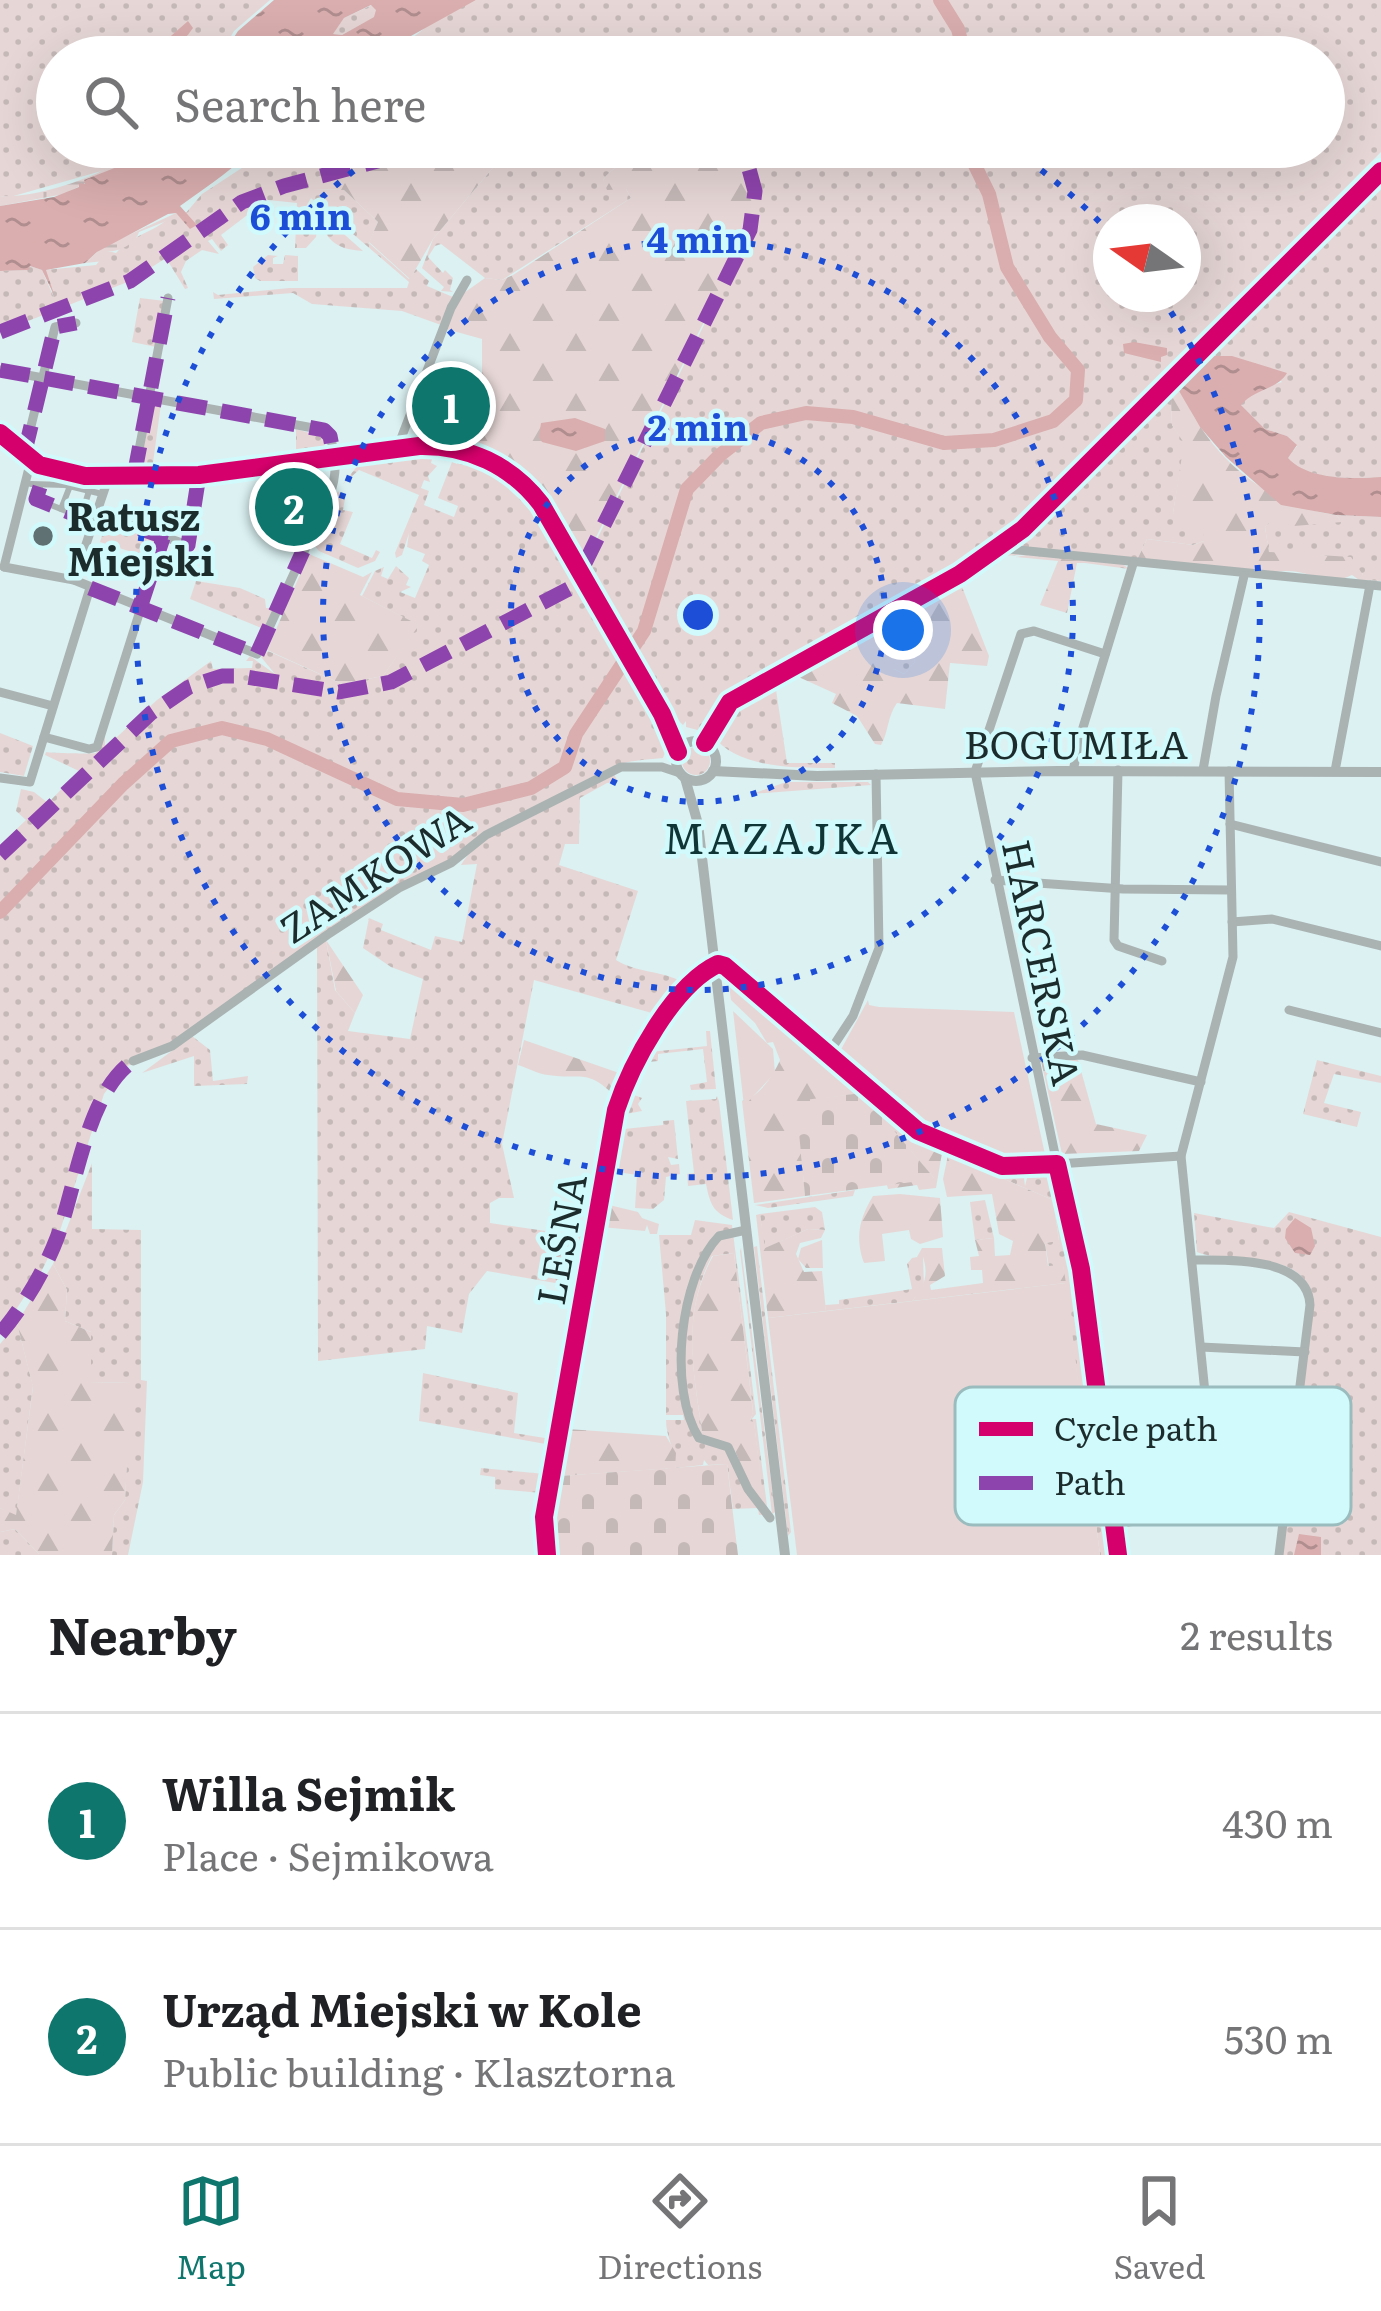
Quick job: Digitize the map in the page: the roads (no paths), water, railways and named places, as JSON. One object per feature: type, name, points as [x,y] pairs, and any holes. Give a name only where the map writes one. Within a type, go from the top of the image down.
[{"type":"street","points":[[398,448],[451,308],[467,280]]},
{"type":"street","points":[[134,476],[168,298]]},
{"type":"street","points":[[0,370],[42,378],[148,397],[324,430],[330,436],[332,488],[257,654],[74,580],[2,567],[42,378],[56,324],[76,322]]},
{"type":"street","points":[[0,433],[27,457],[62,474],[109,476],[199,475],[398,448],[451,447],[479,455],[510,473],[545,511],[662,713],[698,824],[725,1080],[746,1230],[752,1244],[776,1519],[785,1553]]},
{"type":"street","points":[[97,514],[188,545],[199,475]]},
{"type":"street","points":[[74,580],[109,476]]},
{"type":"street","points":[[35,485],[70,486],[93,492],[81,517],[36,499],[35,485]]},
{"type":"street","points":[[61,509],[70,486]]},
{"type":"street","points":[[44,737],[97,747],[163,538]]},
{"type":"street","points":[[999,548],[1375,586],[1335,772]]},
{"type":"street","points":[[1073,771],[1133,564]]},
{"type":"street","points":[[1203,770],[1244,576]]},
{"type":"street","points":[[0,778],[29,783],[90,588]]},
{"type":"street","points":[[975,772],[1021,634],[1034,631],[1106,654]]},
{"type":"street","points":[[0,692],[53,706]]},
{"type":"street","points":[[662,713],[694,741],[705,743],[715,756],[698,824]]},
{"type":"street","points":[[662,767],[694,741]]},
{"type":"street","name":"BOGUMIŁA","points":[[715,756],[771,773]]},
{"type":"street","name":"ZAMKOWA","points":[[133,1061],[172,1046],[327,935],[400,887],[451,862],[486,835],[614,770],[662,767],[682,775]]},
{"type":"street","points":[[1118,770],[1115,944],[1162,961]]},
{"type":"street","points":[[1205,1387],[1181,1156],[1233,957],[1229,770]]},
{"type":"street","name":"HARCERSKA","points":[[975,772],[1032,1058],[1081,1269],[1096,1387]]},
{"type":"street","name":"BOGUMIŁA","points":[[709,775],[1381,772]]},
{"type":"street","points":[[828,1054],[853,1016],[879,948],[876,774]]},
{"type":"street","points":[[682,775],[709,775]]},
{"type":"street","points":[[1230,824],[1381,862]]},
{"type":"street","points":[[995,880],[1230,890]]},
{"type":"street","points":[[1232,922],[1272,920],[1381,946]]},
{"type":"street","points":[[715,965],[725,966],[925,1134],[1002,1166],[1181,1156]]},
{"type":"street","name":"LEŚNA","points":[[547,1555],[544,1517],[616,1110],[648,1042],[693,980],[715,965]]},
{"type":"street","points":[[1289,1010],[1381,1033]]},
{"type":"street","points":[[1032,1058],[1082,1055],[1201,1082]]},
{"type":"street","points":[[746,1230],[718,1237],[703,1260],[690,1298],[682,1382],[699,1438],[728,1448],[748,1489],[776,1519]]},
{"type":"street","points":[[1192,1260],[1273,1267],[1302,1279],[1310,1298],[1300,1387]]},
{"type":"street","points":[[1201,1347],[1305,1352]]},
{"type":"street","name":"HARCERSKA","points":[[1114,1525],[1118,1555]]},
{"type":"street","points":[[1279,1555],[1282,1525]]},
{"type":"water","points":[[274,0],[476,0],[411,36],[235,36]],"holes":[[[371,5],[376,10],[374,17],[342,35],[333,34],[344,18]]]},
{"type":"water","points":[[188,21],[193,28],[186,36],[171,36]]},
{"type":"water","points":[[114,168],[231,168],[180,206],[197,225],[190,229],[176,213],[168,214],[85,263],[46,270],[55,297],[42,270],[30,266],[29,270],[0,271],[0,206],[54,197],[85,184],[84,180]]},
{"type":"water","points":[[1123,344],[1167,348],[1167,355],[1161,362],[1124,353]]},
{"type":"water","points":[[1211,356],[1232,356],[1287,373],[1241,405],[1265,429],[1297,445],[1288,458],[1307,471],[1381,477],[1381,517],[1281,505],[1226,457],[1200,427],[1179,391]]},
{"type":"water","points":[[575,418],[605,429],[605,441],[576,451],[542,442],[541,423]]},
{"type":"water","points":[[1295,1218],[1311,1228],[1315,1246],[1310,1255],[1295,1253],[1285,1238]]},
{"type":"water","points":[[1299,1534],[1321,1537],[1321,1555],[1294,1555]]},
{"type":"waterway","points":[[940,0],[960,36]]},
{"type":"waterway","points":[[0,912],[171,741],[222,728],[267,739],[397,799],[463,805],[531,788],[565,767],[576,734],[644,631],[687,489],[761,423],[806,413],[853,417],[944,443],[994,440],[1053,421],[1076,400],[1078,370],[1050,337],[1007,267],[989,194],[976,168]]},
{"type":"place","name":"Willa Sejmik","points":[[451,406]]},
{"type":"place","name":"Urząd Miejski w Kole","points":[[294,507]]},
{"type":"place","name":"Ratusz Miejski","points":[[43,536]]},
{"type":"district","name":"MAZAJKA","points":[[782,836]]}]
